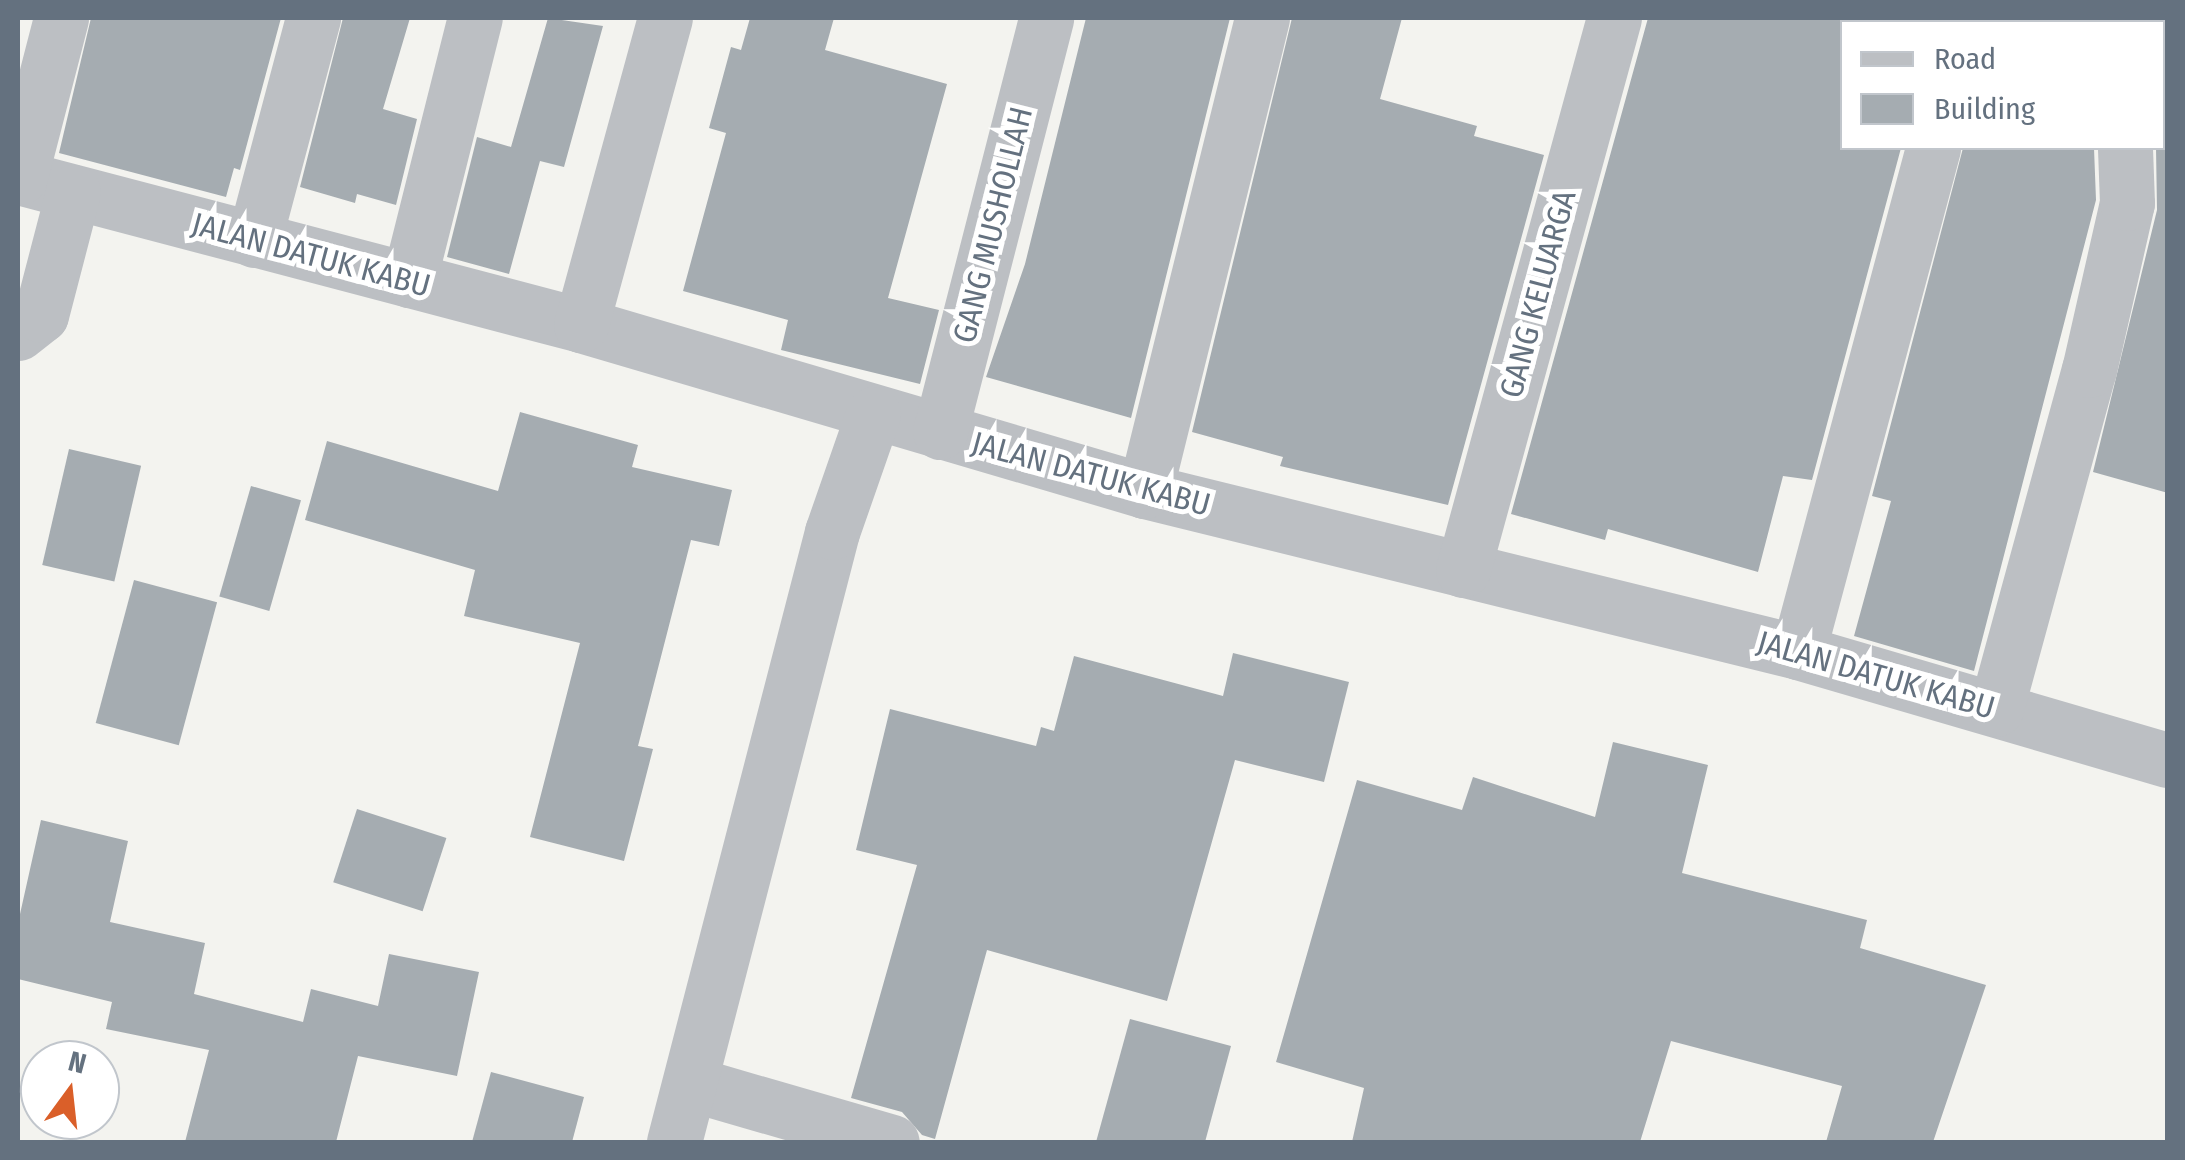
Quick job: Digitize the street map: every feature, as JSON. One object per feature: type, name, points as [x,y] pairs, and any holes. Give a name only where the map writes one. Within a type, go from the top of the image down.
[{"type":"street","points":[[19,177],[62,18]]},
{"type":"street","points":[[254,240],[313,18]]},
{"type":"street","points":[[409,280],[476,18]]},
{"type":"street","points":[[580,325],[665,18]]},
{"type":"street","name":"GANG MUSHOLLAH","points":[[940,432],[1046,18]]},
{"type":"street","points":[[1145,490],[1262,18]]},
{"type":"street","name":"GANG KELUARGA","points":[[1463,570],[1614,18]]},
{"type":"street","points":[[1798,652],[1933,150]]},
{"type":"street","points":[[1996,709],[2089,370],[2126,204],[2125,150]]},
{"type":"street","name":"JALAN DATUK KABU","points":[[19,177],[580,325],[866,433],[940,432],[1145,490],[1798,652],[2168,760]]},
{"type":"street","points":[[18,332],[41,315],[73,192]]},
{"type":"street","points":[[674,1142],[832,532],[866,433]]},
{"type":"street","points":[[692,1084],[892,1142]]},
{"type":"building","points":[[91,18],[281,18],[240,170],[234,168],[226,197],[59,153]]},
{"type":"building","points":[[343,18],[410,18],[383,109],[417,119],[396,205],[357,194],[355,203],[300,187]]},
{"type":"building","points":[[548,18],[603,26],[564,167],[540,161],[509,274],[447,257],[477,137],[511,147]]},
{"type":"building","points":[[750,18],[834,18],[825,50],[947,84],[888,298],[939,310],[920,384],[781,350],[788,320],[683,291],[726,133],[709,128],[731,47],[741,50]]},
{"type":"building","points":[[1086,18],[1230,18],[1131,418],[986,377],[1025,264]]},
{"type":"building","points":[[1292,18],[1402,18],[1380,99],[1477,126],[1474,136],[1544,155],[1448,505],[1280,466],[1283,457],[1192,432]]},
{"type":"building","points":[[1648,18],[1842,18],[1840,150],[1900,150],[1812,480],[1783,476],[1758,572],[1608,529],[1605,540],[1511,514]]},
{"type":"building","points":[[2168,148],[2168,493],[2093,472],[2157,210],[2156,150]]},
{"type":"building","points":[[1962,150],[2094,150],[2096,200],[1974,671],[1854,636],[1891,501],[1872,496]]},
{"type":"building","points":[[520,412],[638,445],[632,467],[732,490],[719,546],[691,540],[638,746],[653,749],[624,861],[530,837],[580,643],[464,616],[475,570],[305,520],[327,441],[498,491]]},
{"type":"building","points":[[69,449],[141,466],[114,582],[42,565]]},
{"type":"building","points":[[251,486],[301,500],[269,611],[219,597]]},
{"type":"building","points":[[134,580],[217,602],[179,745],[96,723]]},
{"type":"building","points":[[1233,653],[1349,682],[1324,782],[1235,760],[1167,1001],[987,950],[935,1139],[922,1135],[902,1112],[851,1098],[917,865],[856,850],[890,709],[1036,746],[1041,727],[1054,731],[1074,656],[1223,696]]},
{"type":"building","points":[[1613,742],[1708,765],[1682,873],[1867,920],[1860,948],[1986,985],[1933,1142],[1826,1142],[1842,1086],[1671,1041],[1640,1142],[1352,1142],[1364,1088],[1276,1062],[1357,780],[1462,810],[1473,777],[1595,817]]},
{"type":"building","points":[[357,809],[446,838],[423,911],[333,882]]},
{"type":"building","points":[[41,820],[128,841],[110,922],[205,943],[194,994],[303,1022],[311,989],[378,1006],[389,954],[479,972],[457,1076],[358,1056],[336,1142],[185,1142],[209,1050],[106,1029],[112,1002],[18,979],[18,923]]},
{"type":"building","points":[[1130,1019],[1231,1046],[1205,1142],[1096,1142]]},
{"type":"building","points":[[491,1072],[584,1097],[572,1142],[472,1142]]}]
